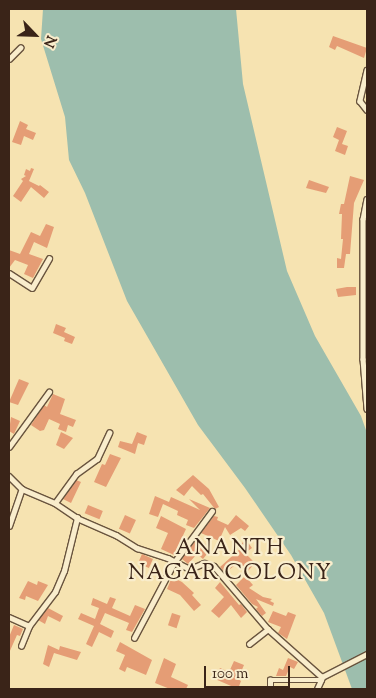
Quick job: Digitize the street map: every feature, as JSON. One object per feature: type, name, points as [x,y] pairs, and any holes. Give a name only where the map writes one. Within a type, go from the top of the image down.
[{"type":"street","points":[[9,59],[20,48]]},
{"type":"street","points":[[367,70],[360,101],[367,110]]},
{"type":"street","points":[[367,199],[363,219],[364,396],[367,408]]},
{"type":"street","points":[[9,273],[32,288],[49,259]]},
{"type":"street","points":[[9,447],[50,392]]},
{"type":"street","points":[[55,503],[76,474],[97,459],[109,433]]},
{"type":"street","points":[[9,476],[22,489],[55,503],[76,518],[116,535],[137,548],[190,568],[204,563],[214,566],[268,629],[322,679]]},
{"type":"street","points":[[9,526],[22,489]]},
{"type":"street","points":[[134,638],[175,561],[212,511]]},
{"type":"street","points":[[21,646],[29,626],[55,592],[64,571],[76,518]]},
{"type":"street","points":[[9,617],[29,626]]},
{"type":"street","points":[[249,644],[268,629]]},
{"type":"street","points":[[270,689],[270,680],[322,679],[367,654]]},
{"type":"street","points":[[317,689],[322,679]]},
{"type":"shaded area","points":[[43,9],[236,9],[243,84],[287,271],[315,336],[361,416],[367,433],[367,689],[352,689],[324,613],[291,555],[245,488],[198,425],[127,301],[85,193],[69,160],[65,117],[41,39]]},
{"type":"building","points":[[333,36],[367,48],[364,58],[337,46],[335,50],[329,47]]},
{"type":"building","points":[[20,121],[28,125],[26,129],[36,133],[33,140],[24,136],[21,145],[12,142]]},
{"type":"building","points":[[337,127],[347,131],[342,144],[348,146],[345,155],[335,151],[339,140],[333,137]]},
{"type":"building","points":[[31,168],[34,169],[29,181],[40,185],[49,192],[44,198],[31,187],[21,202],[13,196],[23,181],[21,179],[26,176],[24,175],[26,169],[30,171]]},
{"type":"building","points":[[350,176],[364,180],[354,203],[350,254],[346,254],[344,268],[337,268],[337,258],[341,259],[343,239],[341,239],[342,214],[339,214],[341,204],[344,204]]},
{"type":"building","points":[[309,180],[329,187],[326,193],[306,188]]},
{"type":"building","points":[[46,224],[54,227],[47,248],[34,242],[29,254],[43,259],[33,278],[24,274],[28,265],[15,260],[9,268],[9,250],[20,254],[31,232],[40,236]]},
{"type":"building","points":[[356,287],[356,295],[338,297],[336,289]]},
{"type":"building","points":[[56,324],[66,328],[64,332],[75,337],[72,344],[64,341],[65,338],[53,333]]},
{"type":"building","points":[[19,379],[29,383],[18,405],[9,402]]},
{"type":"building","points":[[53,394],[65,399],[60,414],[76,420],[73,427],[68,425],[66,432],[58,429],[60,424],[49,419],[44,430],[40,431],[31,425],[44,405],[47,407]]},
{"type":"building","points":[[11,417],[20,421],[14,434],[9,431]]},
{"type":"building","points":[[61,432],[73,438],[64,449],[56,445]]},
{"type":"building","points":[[137,432],[147,436],[144,445],[138,443],[135,454],[118,447],[120,441],[132,444]]},
{"type":"building","points":[[110,454],[121,458],[106,487],[94,482],[102,464],[105,465]]},
{"type":"building","points":[[193,475],[209,489],[219,507],[215,509],[203,494],[201,495],[192,486],[184,496],[176,490]]},
{"type":"building","points":[[76,480],[81,482],[71,503],[63,499]]},
{"type":"building","points":[[155,496],[169,502],[171,497],[200,510],[189,499],[210,508],[194,528],[186,525],[188,520],[177,515],[178,511],[163,504],[158,517],[149,514]]},
{"type":"building","points":[[88,505],[103,511],[99,519],[85,513]]},
{"type":"building","points":[[125,515],[136,520],[130,534],[119,529]]},
{"type":"building","points":[[236,515],[249,526],[245,531],[241,528],[230,535],[225,527],[219,541],[201,533],[214,516],[218,517],[217,520],[228,525]]},
{"type":"building","points":[[161,516],[186,529],[174,555],[161,549],[168,533],[156,528]]},
{"type":"building","points":[[198,537],[211,549],[203,559],[197,554],[188,564],[182,559]]},
{"type":"building","points":[[246,540],[252,548],[245,553],[255,563],[248,571],[239,562],[225,573],[220,567],[240,549],[238,546]]},
{"type":"building","points":[[142,554],[153,559],[149,568],[138,563]]},
{"type":"building","points":[[245,576],[253,585],[249,588],[263,597],[272,599],[270,601],[274,603],[273,606],[256,599],[266,613],[262,616],[256,609],[258,607],[252,604],[236,585]]},
{"type":"building","points":[[172,577],[182,582],[194,593],[192,595],[201,605],[194,611],[180,595],[167,589]]},
{"type":"building","points":[[28,581],[37,585],[38,581],[48,585],[38,601],[26,596],[25,600],[19,598]]},
{"type":"building","points":[[220,582],[247,612],[241,618],[231,605],[219,618],[211,611],[224,597],[215,588]]},
{"type":"building","points":[[110,597],[116,599],[112,608],[130,616],[135,605],[145,609],[132,632],[126,630],[129,623],[105,613],[100,624],[114,631],[111,638],[99,632],[92,647],[86,644],[94,626],[78,619],[81,613],[95,619],[99,608],[91,605],[93,598],[107,604]]},
{"type":"building","points":[[48,608],[63,616],[60,622],[48,616],[45,624],[38,620]]},
{"type":"building","points":[[273,611],[286,616],[288,612],[296,615],[287,639],[278,633],[281,627],[268,622]]},
{"type":"building","points":[[172,613],[181,616],[177,628],[168,625]]},
{"type":"building","points":[[14,625],[23,629],[20,636],[17,635],[9,653],[9,637]]},
{"type":"building","points":[[120,642],[152,660],[146,675],[127,667],[125,672],[119,669],[125,655],[116,651]]},
{"type":"building","points":[[48,645],[59,650],[60,646],[81,652],[77,660],[54,653],[49,667],[43,664]]},
{"type":"building","points":[[164,658],[176,664],[171,677],[188,685],[186,689],[170,689],[155,683]]},
{"type":"building","points":[[288,658],[298,662],[294,669],[290,667],[286,676],[276,676],[279,668],[283,670]]},
{"type":"building","points":[[234,661],[244,665],[238,679],[241,681],[238,689],[215,679],[220,668],[229,672]]},
{"type":"district","name":"ANANTH NAGAR COLONY","points":[[230,562]]}]
